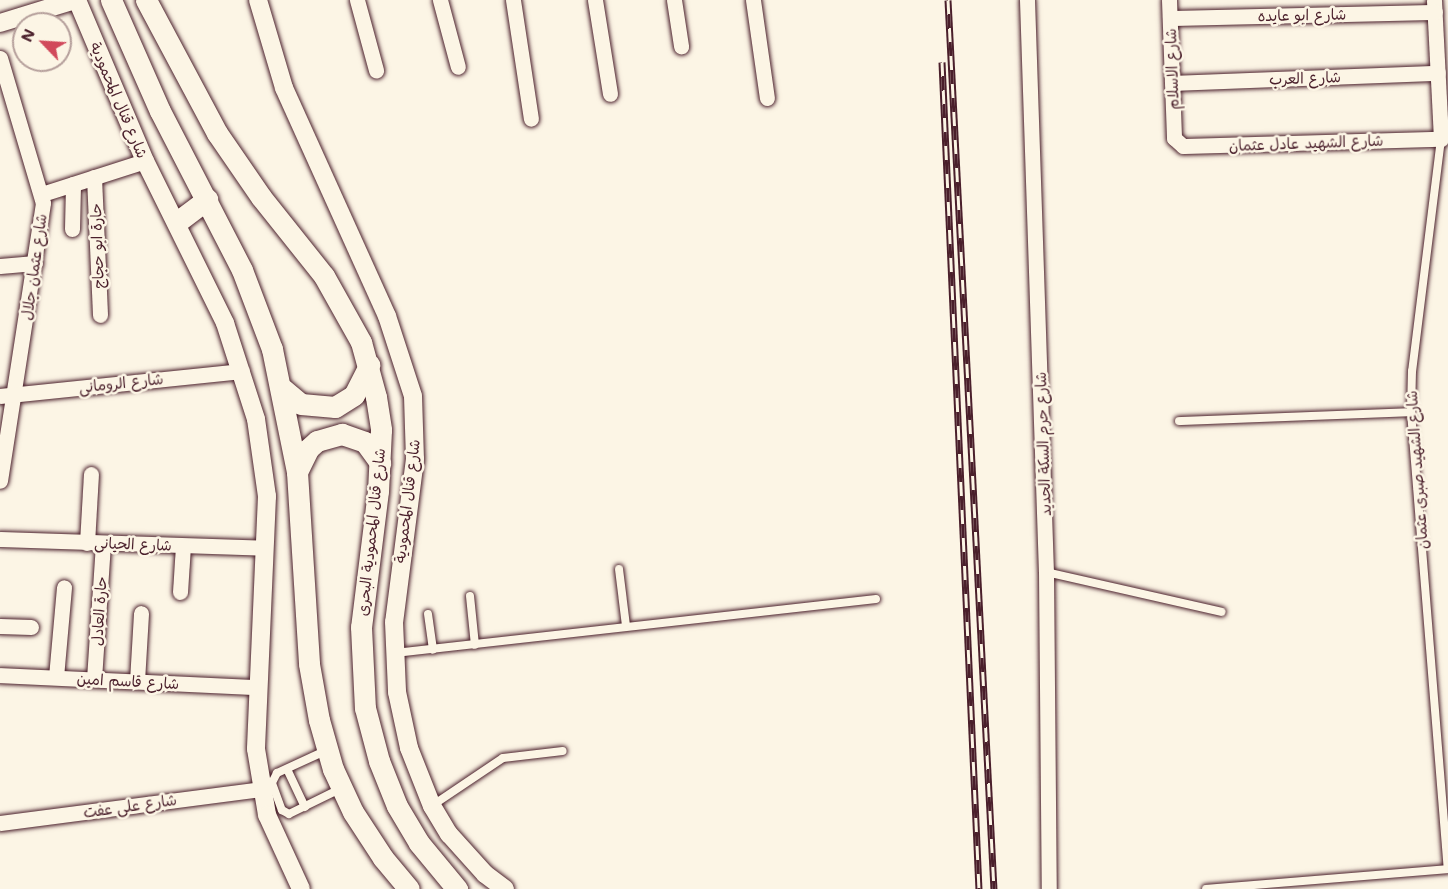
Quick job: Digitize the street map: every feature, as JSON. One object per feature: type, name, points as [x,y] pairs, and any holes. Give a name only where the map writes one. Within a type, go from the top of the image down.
[{"type":"main road","points":[[111,0],[160,111],[207,200],[258,309],[283,389],[297,472],[309,664],[327,751],[341,788],[367,836],[410,889]]},
{"type":"main road","name":"شارع قنال المحمودية البحرى","points":[[146,0],[217,133],[338,297],[369,365],[381,430],[380,463],[361,627],[365,708],[379,761],[397,806],[419,843],[457,889]]},
{"type":"main road","points":[[177,222],[207,200]]},
{"type":"main road","points":[[283,389],[301,404],[335,407],[354,395],[369,365]]},
{"type":"main road","points":[[297,472],[308,449],[317,441],[335,435],[354,436],[365,442],[380,463]]},
{"type":"street","points":[[0,23],[76,0]]},
{"type":"street","name":"شارع قنال المحمودية","points":[[76,0],[145,161],[208,287],[242,370],[256,419],[265,470],[265,548],[256,687],[264,782],[275,840],[301,889]]},
{"type":"street","name":"شارع قنال المحمودية","points":[[258,0],[284,88],[387,316],[413,396],[415,459],[396,591],[394,653],[404,729],[432,806],[465,855],[505,889]]},
{"type":"street","points":[[357,0],[376,70]]},
{"type":"street","points":[[440,0],[458,67]]},
{"type":"street","points":[[513,0],[531,119]]},
{"type":"street","points":[[594,0],[610,94]]},
{"type":"street","points":[[674,0],[681,46]]},
{"type":"street","points":[[753,0],[767,98]]},
{"type":"street","name":"شارع حرم السكة الحديد","points":[[1027,0],[1046,572],[1049,889]]},
{"type":"street","name":"شارع الاسلام","points":[[1169,0],[1174,138]]},
{"type":"street","name":"شارع ابو عايده","points":[[1170,18],[1434,6]]},
{"type":"street","name":"شارع الشهيد صبرى عثمان","points":[[1434,6],[1441,139]]},
{"type":"street","name":"شارع عثمان جلال","points":[[0,58],[42,194],[35,262],[7,395],[0,481]]},
{"type":"street","name":"شارع العرب","points":[[1172,83],[1438,73]]},
{"type":"street","name":"شارع الشهيد عادل عثمان","points":[[1174,138],[1183,146],[1441,139]]},
{"type":"street","points":[[42,194],[145,161]]},
{"type":"street","name":"حارة ابو حجاج","points":[[94,177],[100,315]]},
{"type":"street","points":[[72,229],[73,184]]},
{"type":"street","points":[[0,266],[35,262]]},
{"type":"street","name":"شارع الرومانى","points":[[7,395],[242,370]]},
{"type":"street","points":[[87,543],[91,474]]},
{"type":"street","name":"شارع الحيانى","points":[[0,539],[265,548]]},
{"type":"street","name":"حارة العادل","points":[[94,679],[104,543]]},
{"type":"street","points":[[180,592],[183,546]]},
{"type":"street","points":[[56,677],[64,587]]},
{"type":"street","points":[[137,681],[141,613]]},
{"type":"street","points":[[0,626],[31,627]]},
{"type":"street","name":"شارع قاسم امين","points":[[0,675],[256,687]]},
{"type":"street","name":"شارع على عفت","points":[[0,823],[264,782]]},
{"type":"lane","name":"شارع الشهيد صبرى عثمان","points":[[1441,139],[1412,371],[1411,412],[1448,869]]},
{"type":"lane","points":[[1179,421],[1411,412]]},
{"type":"lane","points":[[619,569],[626,626]]},
{"type":"lane","points":[[1046,572],[1222,612]]},
{"type":"lane","points":[[470,596],[475,645]]},
{"type":"lane","points":[[394,653],[876,599]]},
{"type":"lane","points":[[428,614],[433,650]]},
{"type":"lane","points":[[327,751],[287,768],[264,782],[284,812],[305,807],[341,788]]},
{"type":"lane","points":[[432,806],[502,758],[563,751]]},
{"type":"lane","points":[[287,768],[305,807]]},
{"type":"lane","points":[[1206,889],[1448,869]]},
{"type":"railway","points":[[948,0],[994,889]]},
{"type":"railway","points":[[942,62],[979,889]]}]
